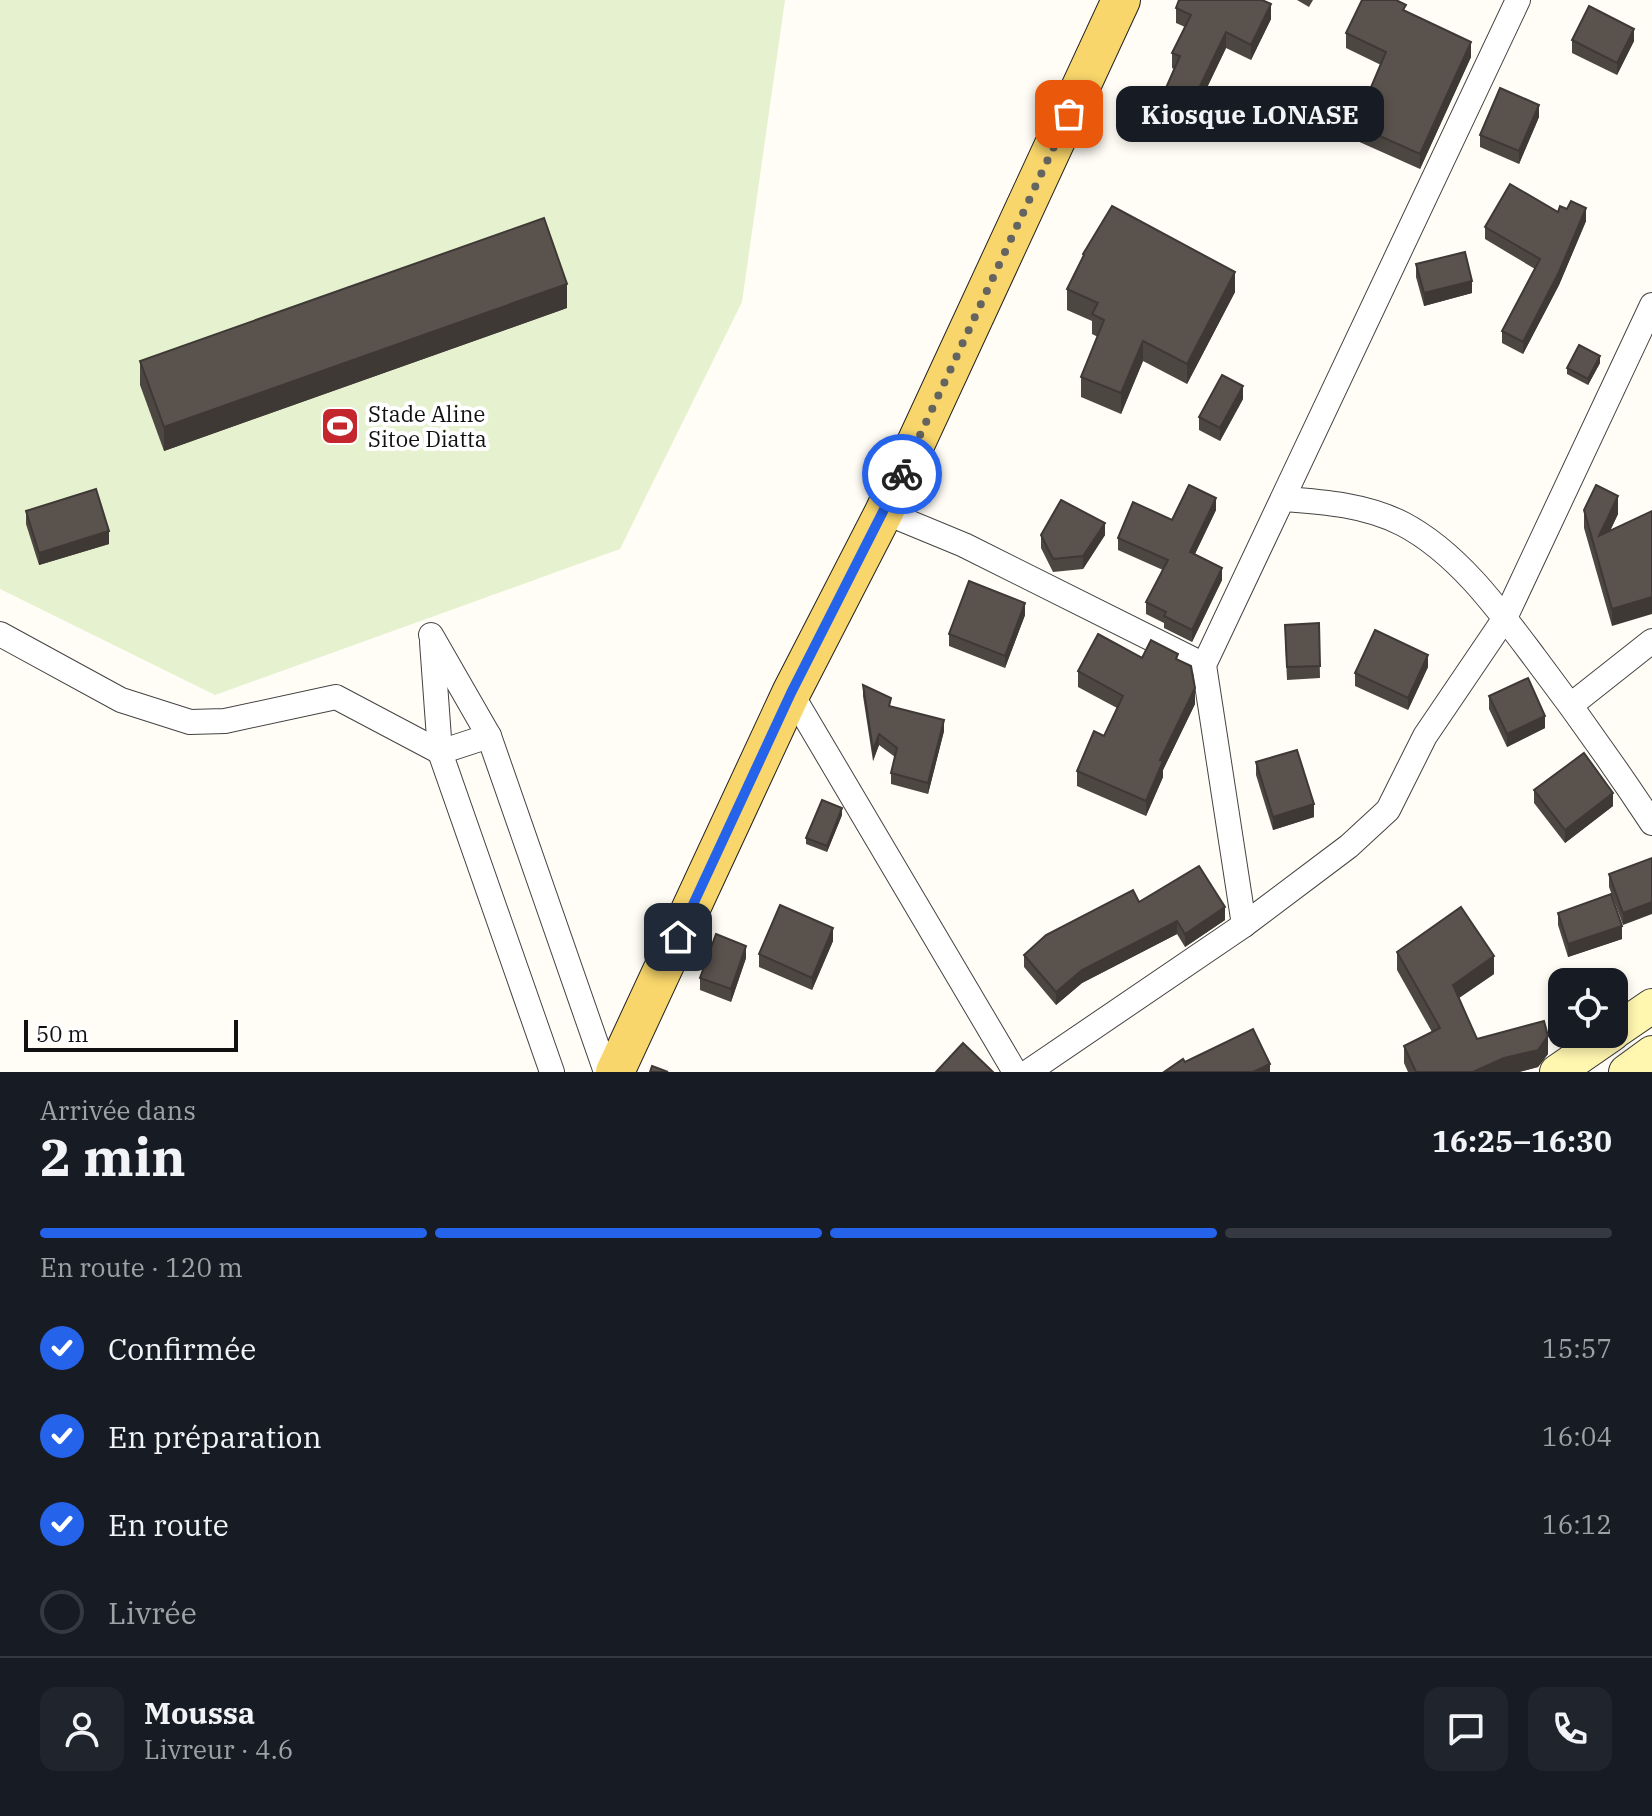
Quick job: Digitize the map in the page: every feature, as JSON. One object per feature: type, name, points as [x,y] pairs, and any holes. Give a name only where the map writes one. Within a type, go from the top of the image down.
[{"type":"main road","points":[[615,1072],[791,693],[884,512],[1121,0]]},
{"type":"street","points":[[1244,925],[1204,665],[1518,0]]},
{"type":"street","points":[[1028,1072],[1244,925],[1349,846],[1388,810],[1425,736],[1505,618],[1652,305]]},
{"type":"street","points":[[1284,499],[1337,503],[1377,513],[1405,525],[1437,548],[1468,576],[1505,618],[1571,705],[1652,823]]},
{"type":"street","points":[[884,512],[964,545],[1204,665]]},
{"type":"street","points":[[0,634],[121,700],[190,722],[225,721],[336,697],[440,752],[489,736]]},
{"type":"street","points":[[552,1072],[440,752],[431,635],[489,736],[606,1072]]},
{"type":"street","points":[[1571,705],[1652,641]]},
{"type":"street","points":[[791,693],[1015,1072]]},
{"type":"street","points":[[1628,1023],[1652,1006]]},
{"type":"street","points":[[1557,1072],[1591,1048]]},
{"type":"street","points":[[1626,1072],[1652,1053]]},
{"type":"green space","name":"Stade Aline Sitoe Diatta","points":[[0,0],[785,0],[742,302],[620,549],[215,695],[0,589]]},
{"type":"building","points":[[1179,0],[1262,0],[1271,4],[1251,45],[1226,32],[1189,109],[1162,97],[1180,56],[1172,53],[1191,15],[1176,8]]},
{"type":"building","points":[[1362,0],[1396,0],[1406,5],[1403,10],[1471,42],[1420,154],[1355,125],[1386,52],[1346,33]]},
{"type":"building","points":[[1589,6],[1634,29],[1617,63],[1572,40]]},
{"type":"building","points":[[1500,88],[1539,105],[1519,151],[1480,135]]},
{"type":"building","points":[[1510,184],[1558,212],[1560,206],[1567,209],[1571,201],[1586,208],[1559,272],[1523,342],[1502,331],[1540,259],[1485,227]]},
{"type":"building","points":[[1112,206],[1235,272],[1187,364],[1143,341],[1121,393],[1081,377],[1104,320],[1092,314],[1098,303],[1067,289],[1083,254]]},
{"type":"building","points":[[544,218],[567,284],[164,427],[140,361]]},
{"type":"building","points":[[1465,252],[1472,281],[1424,293],[1416,264]]},
{"type":"building","points":[[1579,345],[1600,356],[1588,379],[1567,368]]},
{"type":"building","points":[[1222,375],[1243,386],[1220,428],[1199,417]]},
{"type":"building","points":[[1189,485],[1216,498],[1190,552],[1222,568],[1192,630],[1164,616],[1166,612],[1146,602],[1168,560],[1118,538],[1133,502],[1172,520]]},
{"type":"building","points":[[1596,485],[1618,496],[1599,536],[1652,511],[1652,597],[1612,609],[1584,510]]},
{"type":"building","points":[[96,489],[109,531],[39,553],[26,511]]},
{"type":"building","points":[[1061,500],[1105,523],[1083,556],[1053,559],[1041,535]]},
{"type":"building","points":[[969,581],[1025,603],[1005,656],[949,634]]},
{"type":"building","points":[[1319,623],[1320,666],[1287,667],[1285,625]]},
{"type":"building","points":[[1375,630],[1428,655],[1408,698],[1355,673]]},
{"type":"building","points":[[1098,634],[1142,658],[1151,640],[1178,654],[1176,659],[1191,666],[1195,688],[1160,760],[1163,761],[1146,801],[1077,771],[1094,731],[1104,736],[1123,696],[1078,671]]},
{"type":"building","points":[[1528,678],[1545,716],[1507,734],[1489,696]]},
{"type":"building","points":[[863,685],[891,698],[889,706],[944,720],[928,783],[891,773],[897,748],[879,734],[873,750]]},
{"type":"building","points":[[1297,750],[1314,804],[1273,817],[1256,762]]},
{"type":"building","points":[[1584,753],[1613,793],[1565,830],[1534,790]]},
{"type":"building","points":[[822,800],[842,808],[827,846],[806,838]]},
{"type":"building","points":[[1652,858],[1652,902],[1623,913],[1609,874]]},
{"type":"building","points":[[1199,866],[1225,907],[1185,934],[1177,921],[1082,970],[1056,992],[1024,955],[1046,935],[1133,890],[1139,902]]},
{"type":"building","points":[[1611,894],[1622,926],[1568,944],[1558,913]]},
{"type":"building","points":[[780,905],[833,928],[812,978],[759,954]]},
{"type":"building","points":[[1461,907],[1494,956],[1453,985],[1477,1039],[1544,1021],[1548,1036],[1538,1050],[1504,1058],[1473,1072],[1416,1072],[1404,1046],[1440,1028],[1397,952]]},
{"type":"building","points":[[716,934],[746,946],[731,989],[700,978]]},
{"type":"building","points":[[1253,1029],[1270,1064],[1253,1072],[1164,1072],[1183,1059],[1185,1062]]},
{"type":"building","points":[[963,1043],[993,1072],[936,1072]]},
{"type":"building","points":[[652,1066],[668,1072],[650,1072]]},
{"type":"way so far","points":[[902,474],[1069,114]]},
{"type":"place","name":"Kiosque LONASE","points":[[1069,114]]},
{"type":"place","name":"Stade Aline Sitoe Diatta","points":[[340,426]]},
{"type":"route","points":[[678,937],[791,693],[902,474]]}]
